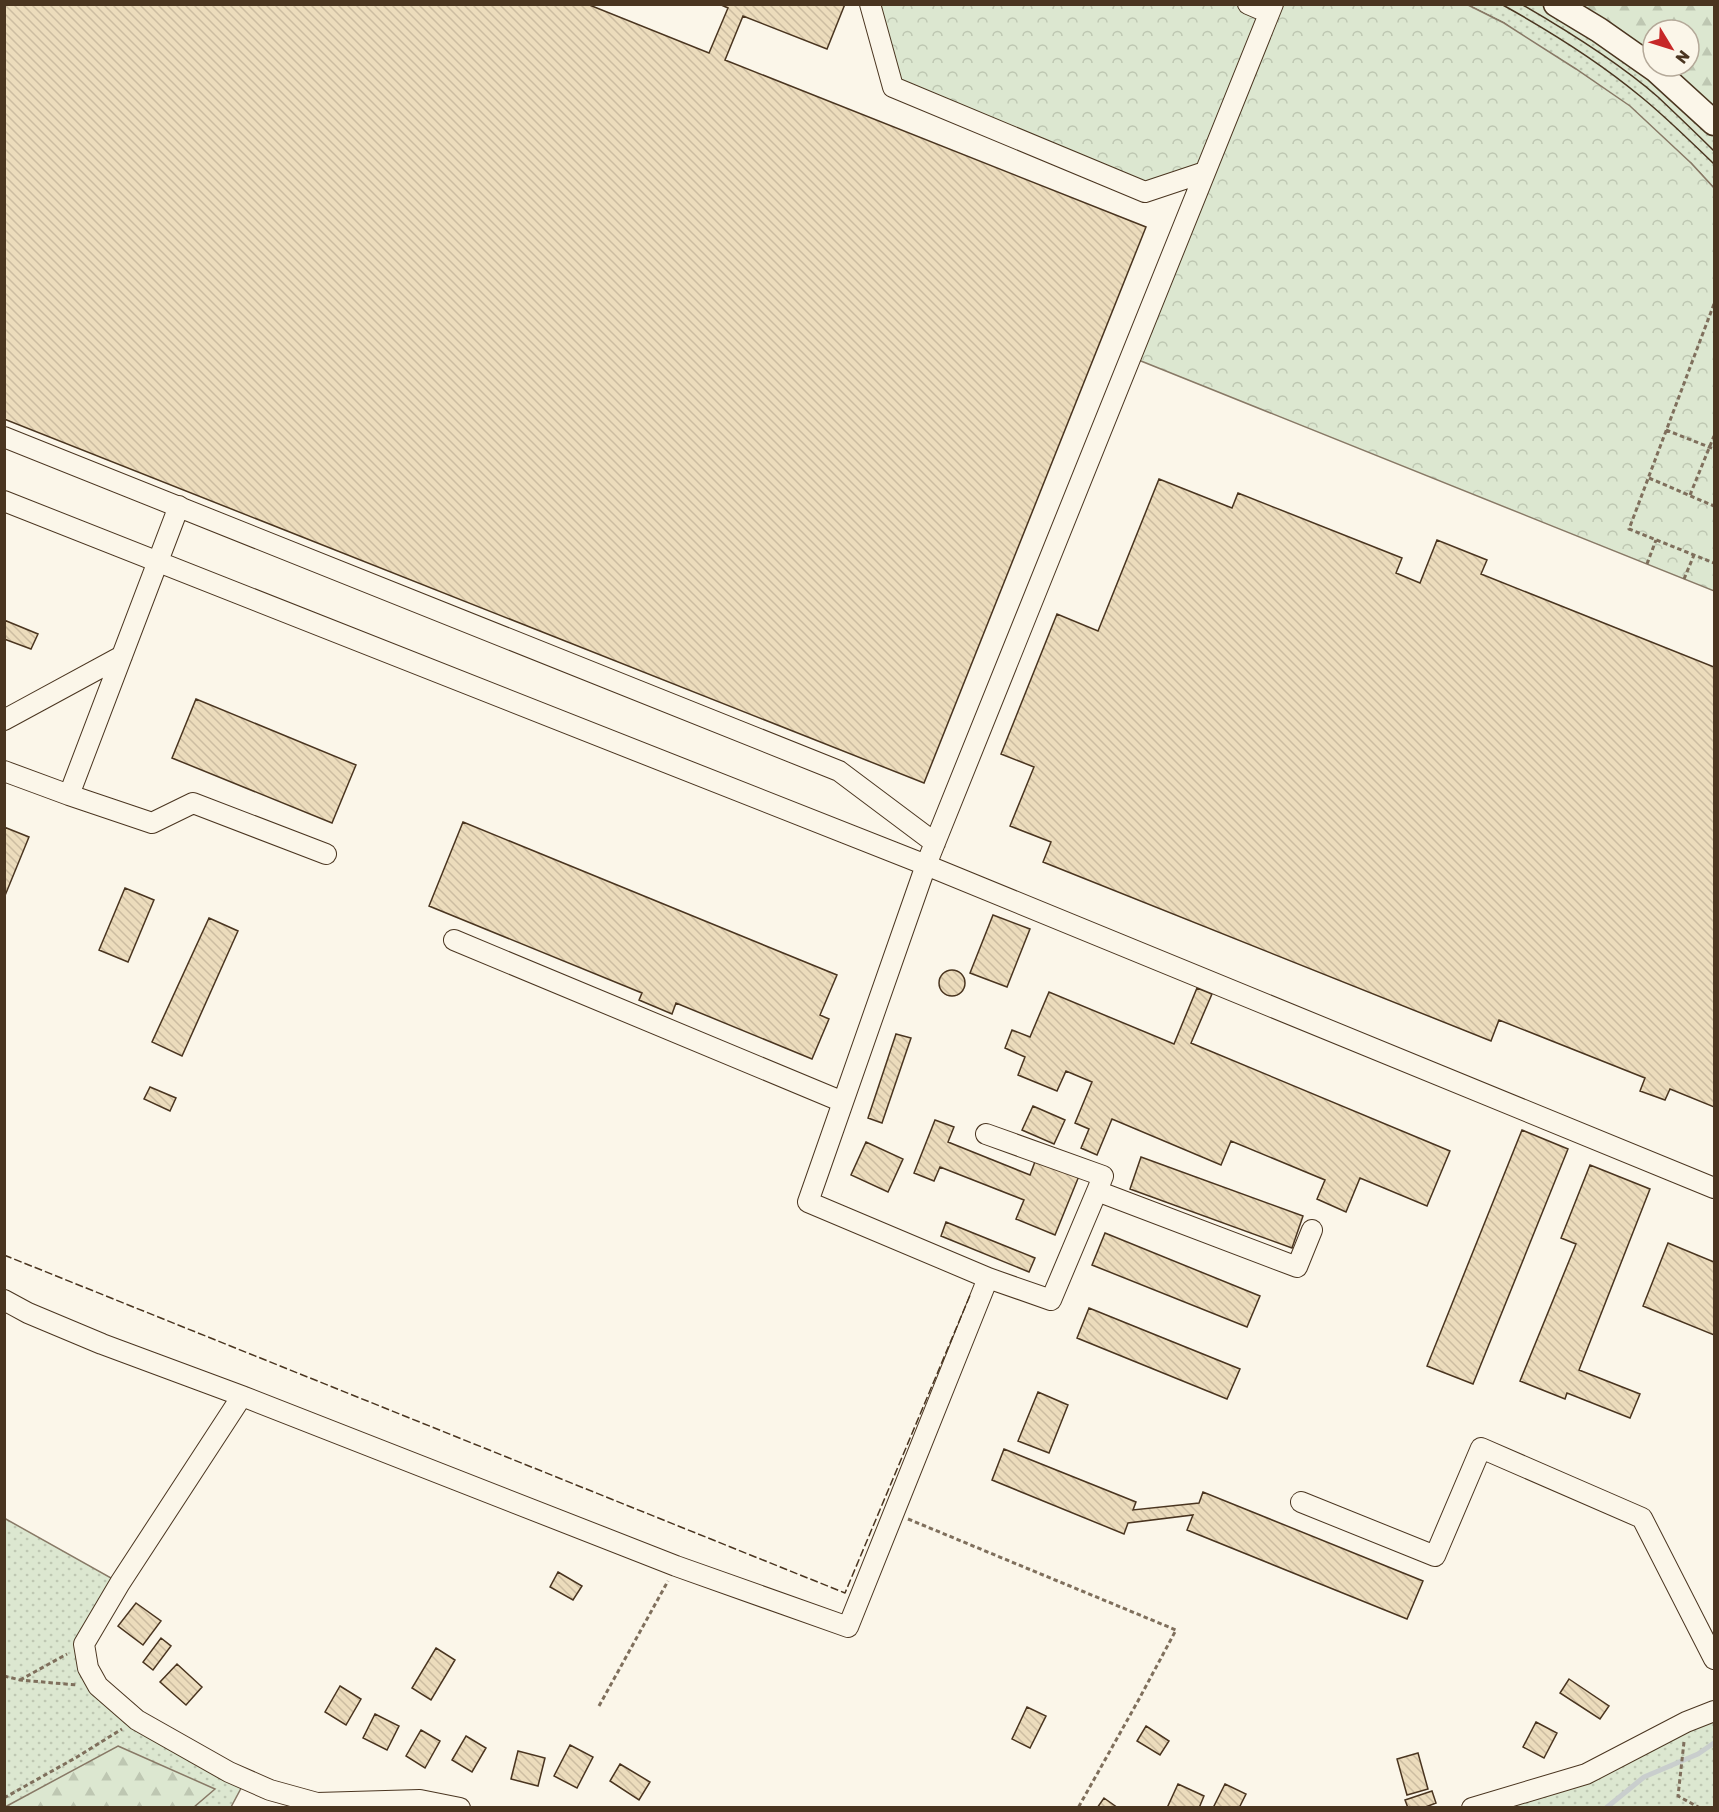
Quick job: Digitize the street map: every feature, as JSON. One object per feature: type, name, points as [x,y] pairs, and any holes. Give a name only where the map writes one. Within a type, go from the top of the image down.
[{"type":"main road","points":[[1556,4],[1599,30],[1656,70],[1714,123]]},
{"type":"street","points":[[870,4],[893,87],[1145,192],[1205,172]]},
{"type":"street","points":[[986,1134],[1103,1176],[1051,1300],[988,1278],[808,1202],[926,866],[1271,9],[1248,4]]},
{"type":"street","points":[[4,437],[839,771],[935,843]]},
{"type":"street","points":[[4,501],[926,866],[1714,1188]]},
{"type":"street","points":[[69,795],[179,506]]},
{"type":"street","points":[[4,720],[122,656]]},
{"type":"street","points":[[4,771],[152,823],[193,803],[326,854]]},
{"type":"street","points":[[453,940],[843,1101]]},
{"type":"street","points":[[1097,1191],[1297,1267],[1312,1230]]},
{"type":"street","points":[[4,1300],[28,1313],[102,1344],[242,1396],[676,1566],[848,1627],[988,1278]]},
{"type":"street","points":[[242,1396],[120,1583],[84,1644],[88,1668],[98,1686],[137,1720],[229,1772],[270,1790],[317,1803],[420,1800],[460,1808]]},
{"type":"street","points":[[1300,1502],[1435,1556],[1481,1448],[1642,1518],[1714,1659]]},
{"type":"street","points":[[1472,1808],[1586,1774],[1686,1722],[1714,1711]]},
{"type":"path","points":[[1714,304],[1629,529],[1714,563]]},
{"type":"path","points":[[1666,430],[1714,449]]},
{"type":"path","points":[[1690,495],[1714,436]]},
{"type":"path","points":[[1649,478],[1714,506]]},
{"type":"path","points":[[1647,564],[1656,540]]},
{"type":"path","points":[[1684,579],[1694,555]]},
{"type":"path","points":[[894,1514],[1176,1630],[1078,1808]]},
{"type":"path","points":[[599,1706],[676,1566]]},
{"type":"path","points":[[20,1680],[84,1644]]},
{"type":"path","points":[[4,1676],[20,1680],[98,1686]]},
{"type":"path","points":[[4,1798],[137,1720]]},
{"type":"path","points":[[1686,1722],[1678,1796],[1700,1808]]},
{"type":"green space","points":[[870,5],[1468,5],[1504,23],[1630,106],[1691,163],[1714,188],[1714,591],[1131,357],[1204,173],[1145,192],[893,87]]},
{"type":"green space","points":[[1468,5],[1556,5],[1641,68],[1641,78],[1654,78],[1714,123],[1714,188],[1691,163],[1504,23]]},
{"type":"green space","points":[[1556,5],[1714,5],[1714,123],[1654,78],[1701,78],[1701,18],[1641,18],[1641,68]]},
{"type":"green space","points":[[4,1518],[120,1583],[84,1644],[98,1687],[246,1779],[231,1807],[5,1807]]},
{"type":"green space","points":[[1714,1711],[1714,1807],[1472,1808],[1586,1774]]},
{"type":"green space","points":[[118,1746],[215,1789],[194,1807],[5,1807]]},
{"type":"building","points":[[4,4],[587,4],[709,53],[728,8],[719,4],[845,4],[827,49],[743,16],[725,60],[1146,227],[924,783],[4,419]]},
{"type":"building","points":[[1159,479],[1232,508],[1238,493],[1402,558],[1396,573],[1420,583],[1437,540],[1487,560],[1481,574],[1714,667],[1714,1107],[1670,1089],[1665,1100],[1640,1091],[1645,1078],[1499,1020],[1491,1041],[1043,862],[1051,842],[1010,826],[1034,767],[1001,754],[1057,614],[1098,631]]},
{"type":"building","points":[[4,620],[38,634],[31,649],[4,639]]},
{"type":"building","points":[[196,699],[356,765],[332,823],[172,758]]},
{"type":"building","points":[[463,822],[837,975],[820,1015],[829,1019],[812,1059],[676,1003],[672,1014],[639,1000],[642,993],[429,906]]},
{"type":"building","points":[[4,827],[29,837],[4,898]]},
{"type":"building","points":[[125,888],[154,900],[128,962],[99,950]]},
{"type":"building","points":[[993,915],[1030,929],[1007,987],[970,973]]},
{"type":"building","points":[[209,918],[238,931],[182,1056],[152,1042]]},
{"type":"building","points":[[952,970],[961,974],[965,983],[961,992],[952,996],[943,992],[939,983],[943,974]]},
{"type":"building","points":[[1197,988],[1212,994],[1191,1043],[1450,1151],[1427,1206],[1360,1178],[1346,1212],[1317,1199],[1325,1180],[1231,1141],[1221,1165],[1112,1119],[1097,1155],[1081,1148],[1089,1129],[1075,1123],[1092,1082],[1066,1071],[1057,1091],[1018,1075],[1025,1057],[1005,1048],[1012,1030],[1030,1037],[1049,992],[1174,1044]]},
{"type":"building","points":[[896,1034],[911,1038],[882,1123],[868,1118]]},
{"type":"building","points":[[150,1087],[176,1098],[170,1111],[144,1099]]},
{"type":"building","points":[[1033,1106],[1065,1120],[1054,1144],[1022,1130]]},
{"type":"building","points":[[935,1120],[954,1127],[948,1142],[1030,1175],[1036,1159],[1079,1176],[1055,1235],[1016,1219],[1024,1200],[940,1167],[934,1181],[914,1173]]},
{"type":"building","points":[[1522,1130],[1568,1149],[1473,1384],[1427,1366]]},
{"type":"building","points":[[866,1142],[903,1159],[888,1192],[851,1175]]},
{"type":"building","points":[[1141,1157],[1303,1216],[1292,1248],[1130,1189]]},
{"type":"building","points":[[1590,1165],[1650,1189],[1579,1370],[1640,1394],[1630,1418],[1567,1393],[1565,1399],[1520,1381],[1576,1244],[1561,1238]]},
{"type":"building","points":[[946,1222],[1035,1258],[1029,1272],[941,1236]]},
{"type":"building","points":[[1105,1233],[1260,1296],[1247,1327],[1092,1265]]},
{"type":"building","points":[[1668,1243],[1714,1262],[1714,1335],[1643,1306]]},
{"type":"building","points":[[1089,1308],[1240,1369],[1227,1399],[1077,1338]]},
{"type":"building","points":[[1038,1392],[1068,1405],[1049,1453],[1018,1441]]},
{"type":"building","points":[[1004,1449],[1136,1502],[1133,1510],[1199,1503],[1203,1492],[1423,1581],[1407,1619],[1187,1530],[1193,1515],[1128,1523],[1124,1534],[992,1480]]},
{"type":"building","points":[[558,1572],[582,1586],[573,1600],[550,1587]]},
{"type":"building","points":[[136,1603],[161,1621],[143,1645],[118,1626]]},
{"type":"building","points":[[161,1638],[171,1646],[153,1670],[143,1662]]},
{"type":"building","points":[[436,1648],[455,1660],[431,1700],[412,1688]]},
{"type":"building","points":[[177,1664],[202,1687],[186,1705],[160,1682]]},
{"type":"building","points":[[1569,1679],[1609,1706],[1600,1719],[1560,1693]]},
{"type":"building","points":[[340,1686],[361,1699],[346,1725],[325,1712]]},
{"type":"building","points":[[1027,1707],[1046,1716],[1030,1748],[1012,1739]]},
{"type":"building","points":[[375,1714],[399,1726],[387,1750],[363,1738]]},
{"type":"building","points":[[1536,1722],[1557,1733],[1544,1758],[1523,1747]]},
{"type":"building","points":[[1146,1726],[1169,1741],[1160,1755],[1137,1741]]},
{"type":"building","points":[[421,1730],[440,1741],[425,1768],[406,1756]]},
{"type":"building","points":[[466,1736],[486,1748],[472,1772],[452,1760]]},
{"type":"building","points":[[570,1745],[593,1757],[577,1788],[554,1776]]},
{"type":"building","points":[[518,1751],[545,1758],[538,1786],[511,1779]]},
{"type":"building","points":[[1418,1753],[1428,1789],[1407,1795],[1397,1759]]},
{"type":"building","points":[[620,1764],[650,1782],[639,1800],[610,1781]]},
{"type":"building","points":[[1178,1784],[1204,1796],[1199,1808],[1167,1808]]},
{"type":"building","points":[[1225,1784],[1246,1794],[1239,1808],[1213,1808]]},
{"type":"building","points":[[1432,1791],[1436,1803],[1423,1808],[1408,1808],[1405,1800]]},
{"type":"building","points":[[1104,1798],[1118,1808],[1097,1808]]},
{"type":"waterway","points":[[1606,1808],[1644,1777],[1698,1754],[1714,1743]]},
{"type":"tram line","points":[[1501,4],[1537,24],[1624,83],[1659,112],[1714,164]]},
{"type":"tram line","points":[[1521,4],[1609,59],[1658,97],[1714,151]]},
{"type":"fence","points":[[4,1255],[845,1593],[971,1293]]}]
